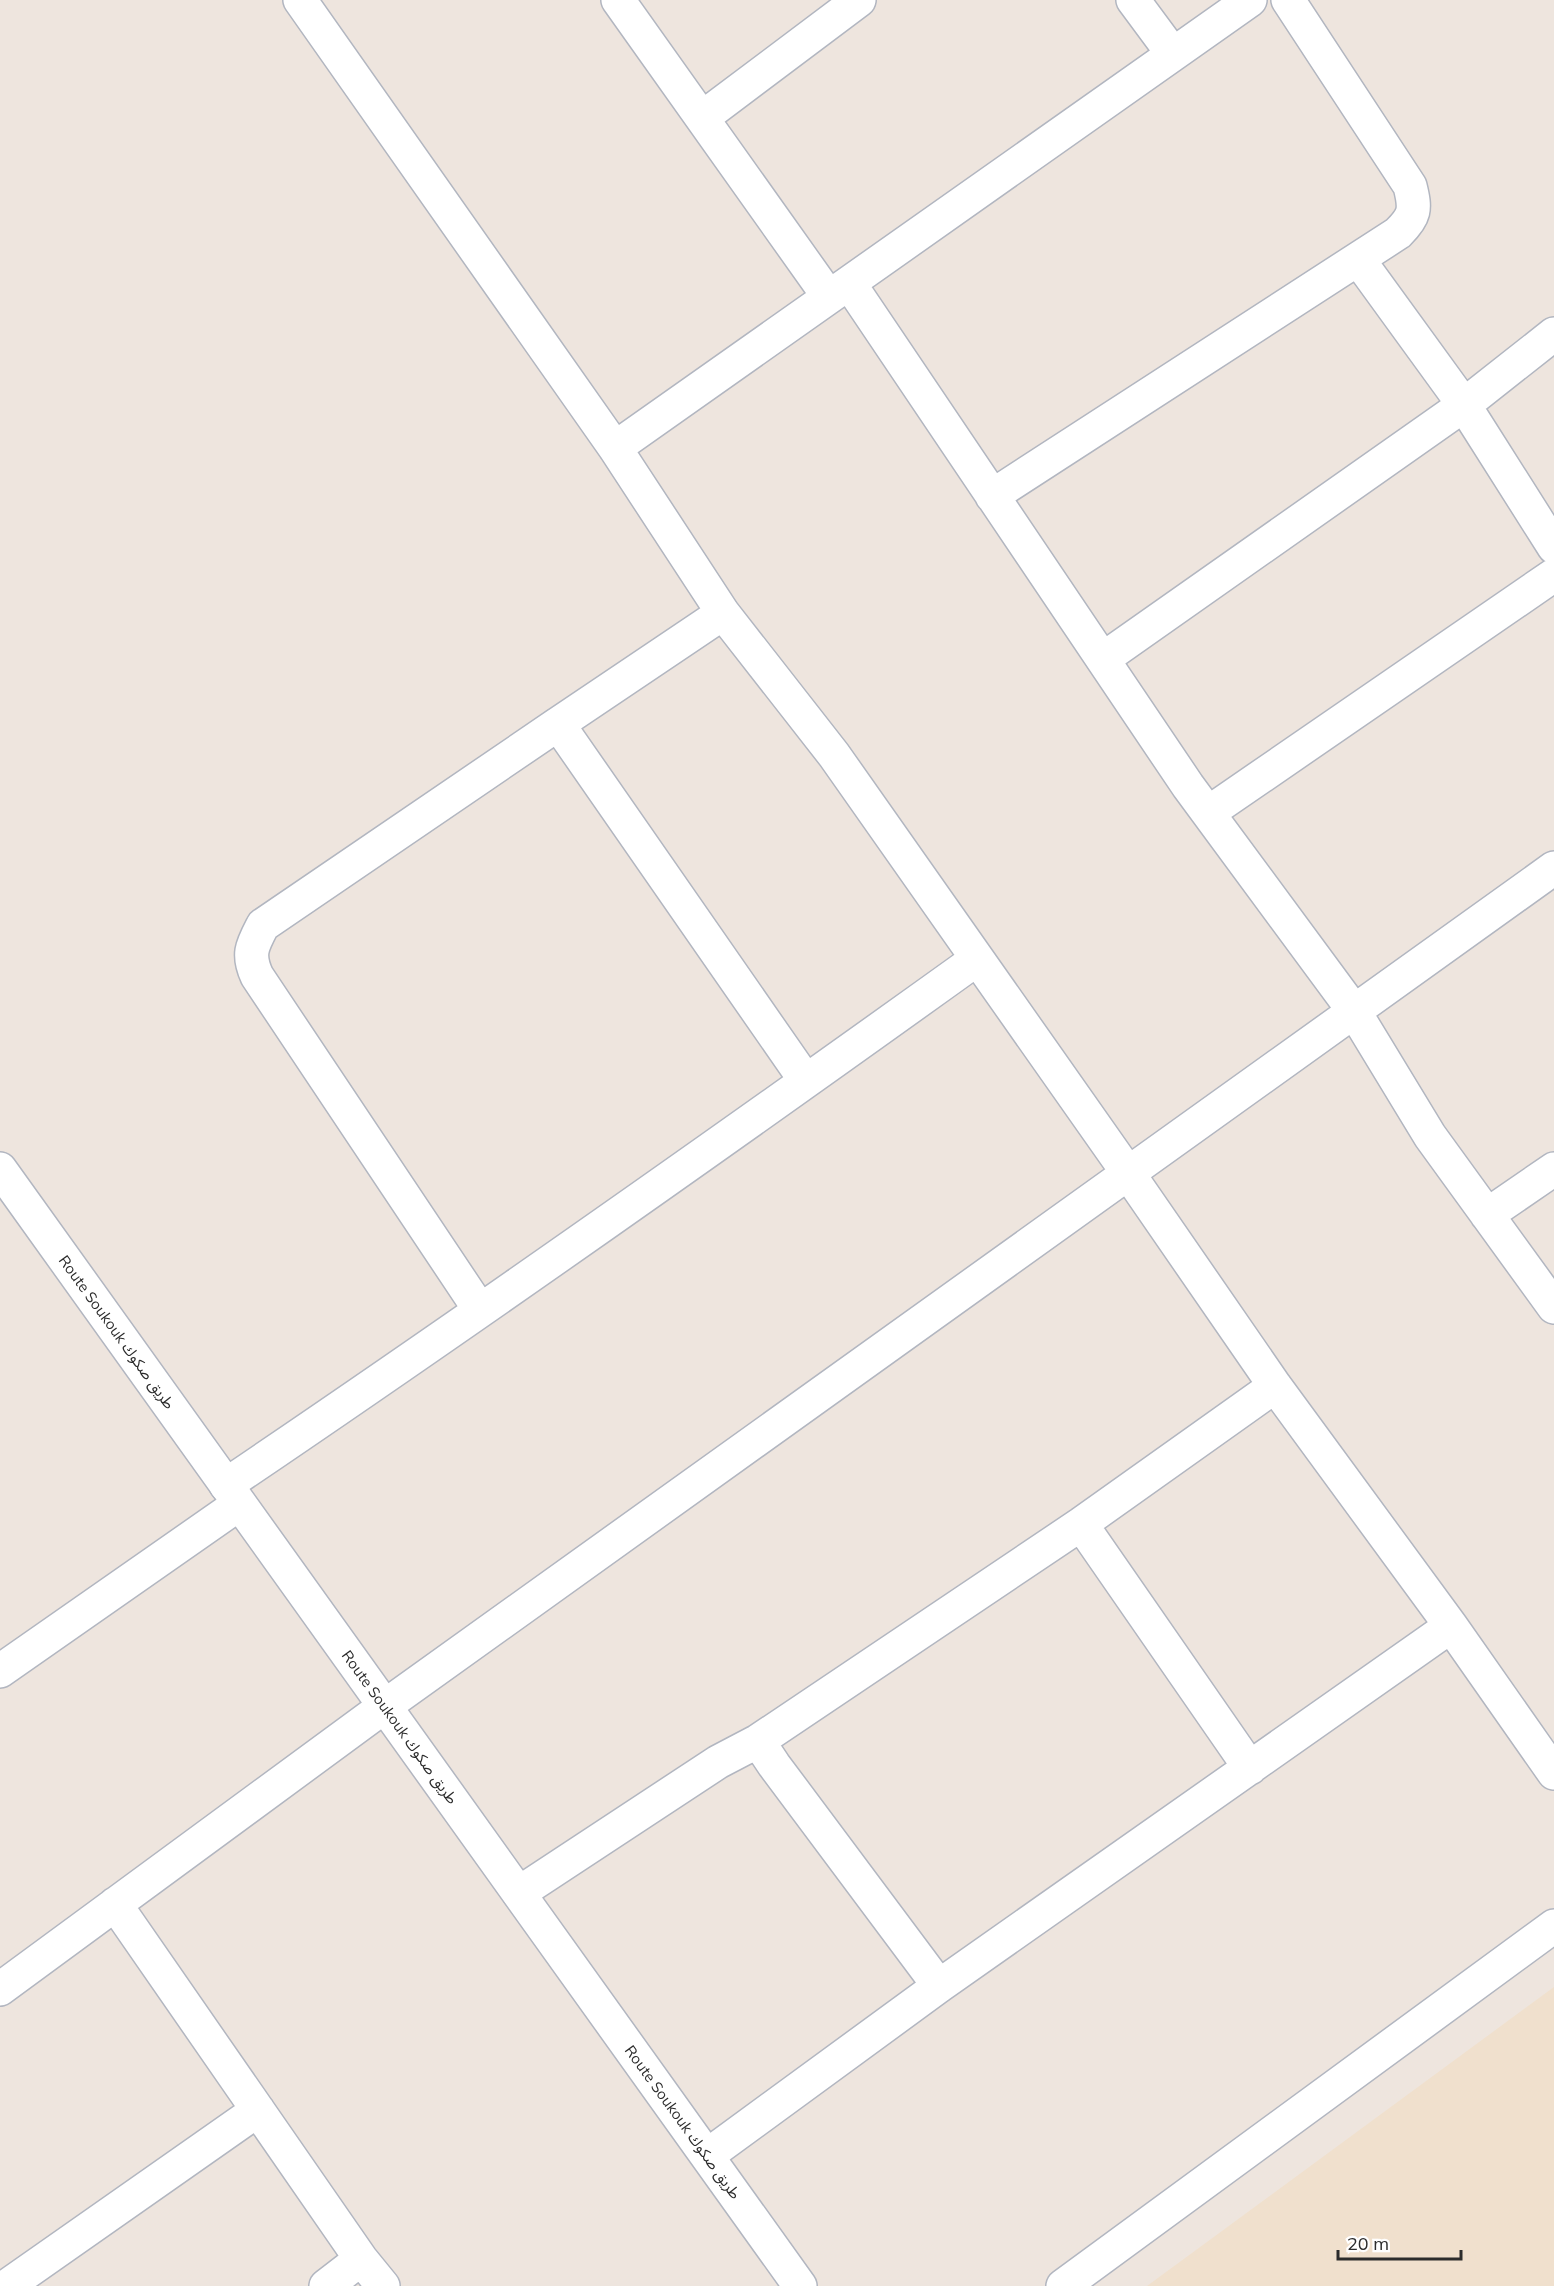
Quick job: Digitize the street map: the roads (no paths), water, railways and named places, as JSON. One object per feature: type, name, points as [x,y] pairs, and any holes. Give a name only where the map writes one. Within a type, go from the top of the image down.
[{"type":"street","points":[[300,0],[615,448],[723,613],[834,755],[1275,1386],[1451,1626],[1554,1773]]},
{"type":"street","points":[[618,0],[702,118],[839,290],[992,496],[1208,813],[1354,1011],[1430,1136],[1554,1307]]},
{"type":"street","points":[[702,118],[859,0]]},
{"type":"street","points":[[1133,0],[1173,54]]},
{"type":"street","points":[[615,448],[1250,0]]},
{"type":"street","points":[[992,496],[1398,233],[1411,219],[1414,204],[1410,186],[1288,0]]},
{"type":"street","points":[[1358,259],[1464,405],[1554,547]]},
{"type":"street","points":[[1103,659],[1464,405],[1554,334]]},
{"type":"street","points":[[1208,813],[1554,575]]},
{"type":"street","points":[[480,1310],[257,976],[250,961],[252,946],[263,925],[723,613]]},
{"type":"street","points":[[558,724],[806,1082]]},
{"type":"street","points":[[0,1989],[385,1706],[1554,868]]},
{"type":"street","points":[[0,1670],[480,1310],[806,1082],[977,959]]},
{"type":"street","name":"Route Soukouk طريق صكوك","points":[[0,1168],[800,2286]]},
{"type":"street","points":[[1487,1215],[1554,1169]]},
{"type":"street","points":[[519,1893],[718,1762],[758,1741],[1081,1524],[1275,1386]]},
{"type":"street","points":[[1081,1524],[1251,1768]]},
{"type":"street","points":[[708,2155],[939,1986],[1451,1626]]},
{"type":"street","points":[[758,1741],[774,1766],[939,1986]]},
{"type":"street","points":[[115,1904],[362,2259],[384,2286]]},
{"type":"street","points":[[1064,2286],[1554,1926]]},
{"type":"street","points":[[7,2286],[258,2110]]},
{"type":"street","points":[[326,2286],[362,2259]]}]
